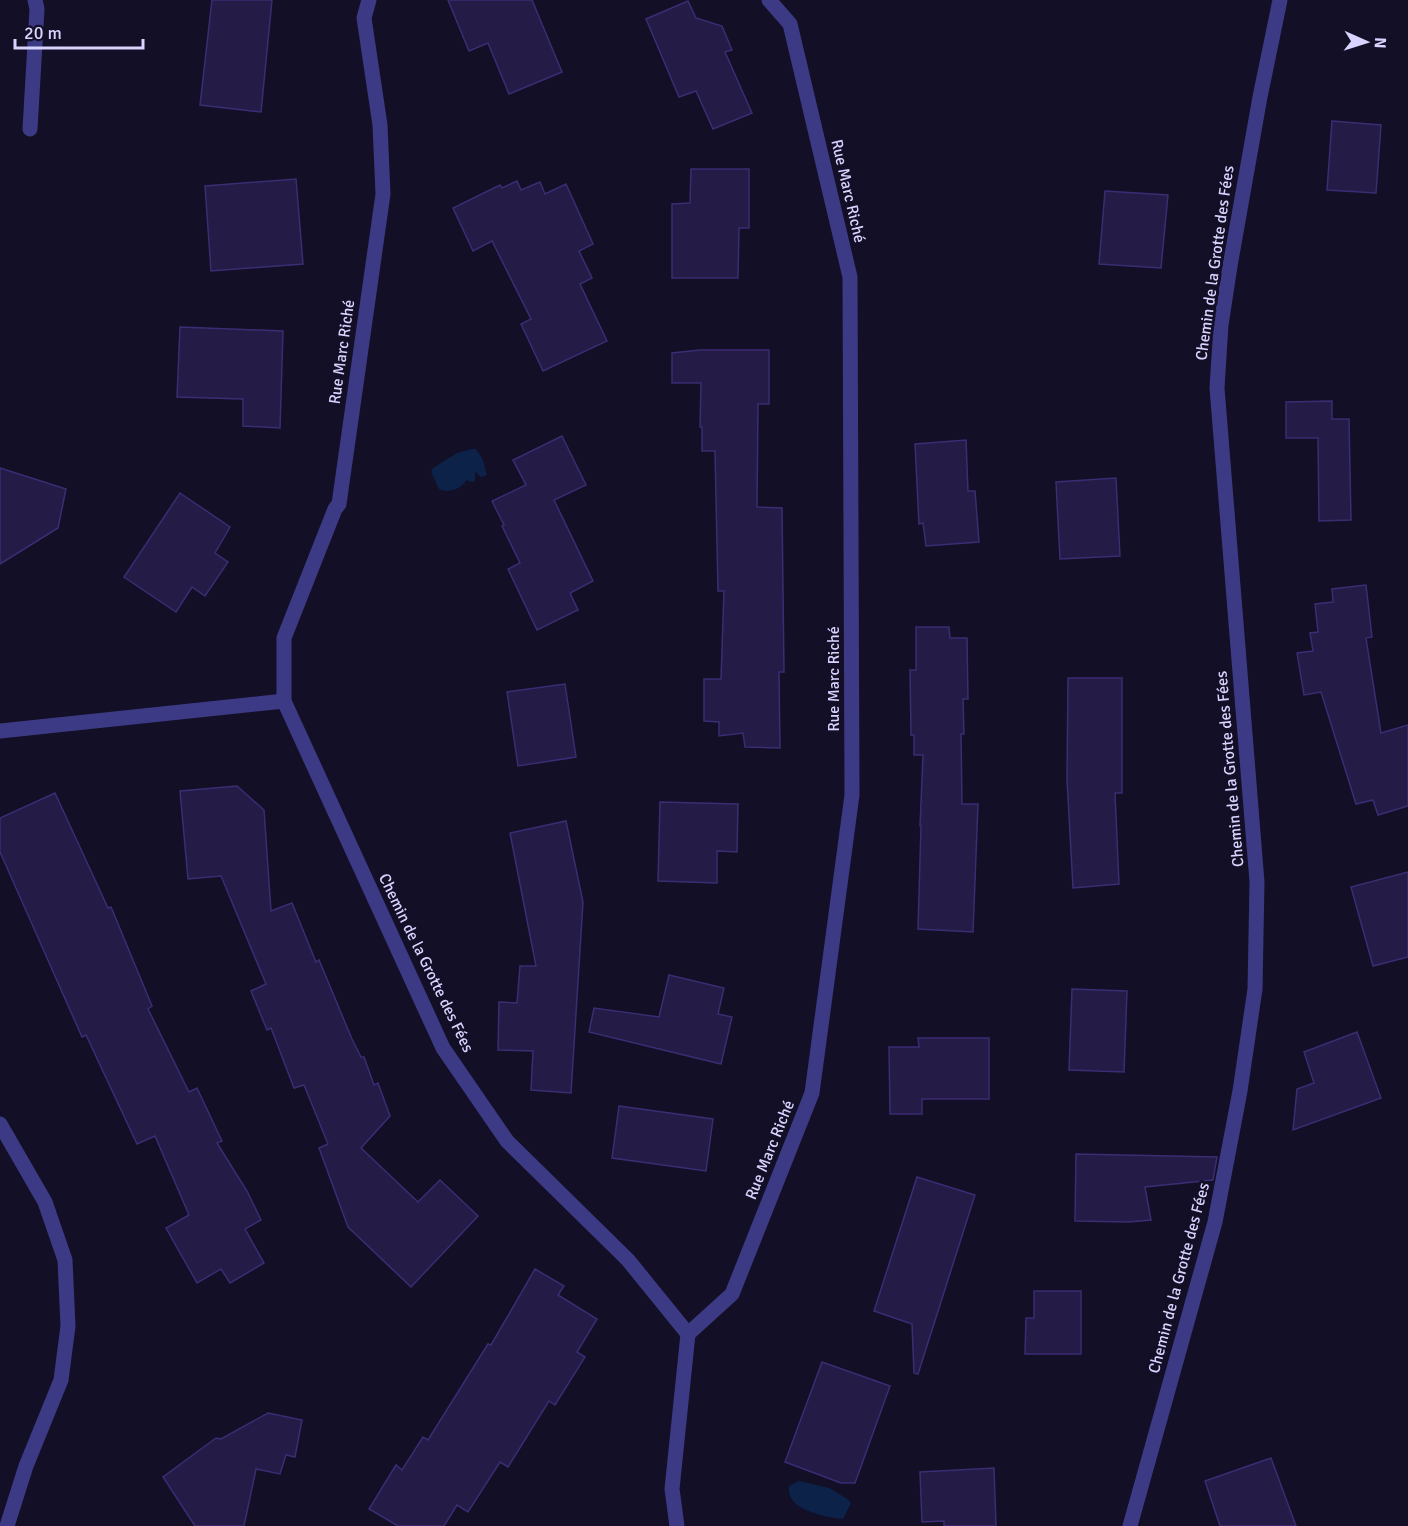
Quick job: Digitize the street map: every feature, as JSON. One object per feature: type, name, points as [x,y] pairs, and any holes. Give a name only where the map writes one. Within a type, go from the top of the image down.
[{"type":"street","points":[[30,129],[38,9],[34,0]]},
{"type":"street","name":"Rue Marc Riché","points":[[284,701],[284,638],[335,509],[339,504],[383,194],[380,125],[364,18],[369,0]]},
{"type":"street","name":"Rue Marc Riché","points":[[688,1334],[732,1294],[812,1093],[852,795],[850,277],[790,24],[769,0]]},
{"type":"street","name":"Chemin de la Grotte des Fées","points":[[1130,1526],[1215,1222],[1240,1091],[1255,988],[1257,882],[1217,388],[1221,325],[1230,266],[1280,0]]},
{"type":"street","points":[[0,731],[284,701]]},
{"type":"street","name":"Chemin de la Grotte des Fées","points":[[284,701],[443,1048],[507,1141],[628,1260],[688,1334]]},
{"type":"street","points":[[0,1124],[45,1202],[65,1260],[68,1326],[61,1380],[26,1466],[7,1526]]},
{"type":"street","points":[[677,1526],[672,1489],[688,1334]]},
{"type":"water","points":[[476,449],[482,458],[487,475],[481,477],[476,472],[475,481],[466,480],[462,485],[451,490],[439,489],[431,472],[433,468],[457,453]]},
{"type":"water","points":[[799,1481],[829,1488],[849,1500],[851,1503],[843,1519],[808,1511],[793,1501],[789,1494],[789,1486]]},
{"type":"building","points":[[212,0],[272,0],[261,112],[200,105]]},
{"type":"building","points":[[448,0],[532,0],[562,72],[509,94],[488,43],[469,51]]},
{"type":"building","points":[[688,1],[696,18],[722,26],[732,50],[725,52],[752,113],[713,129],[696,91],[679,97],[646,19]]},
{"type":"building","points":[[1332,121],[1381,125],[1376,193],[1327,190]]},
{"type":"building","points":[[691,169],[749,169],[749,228],[739,228],[738,278],[672,278],[672,204],[690,203]]},
{"type":"building","points":[[296,179],[303,264],[211,271],[205,186]]},
{"type":"building","points":[[517,181],[521,190],[540,182],[545,194],[566,184],[593,244],[579,251],[592,278],[580,284],[607,341],[543,371],[521,324],[531,319],[492,241],[473,251],[453,208],[500,185],[502,188]]},
{"type":"building","points":[[1105,191],[1168,195],[1161,268],[1099,264]]},
{"type":"building","points":[[180,327],[283,331],[280,428],[243,426],[243,399],[177,397]]},
{"type":"building","points":[[700,350],[769,350],[769,404],[758,404],[757,507],[782,508],[784,672],[779,672],[780,748],[745,747],[743,733],[719,736],[719,722],[704,721],[704,679],[721,679],[724,591],[718,591],[715,451],[702,451],[701,383],[672,383],[672,353]]},
{"type":"building","points":[[1332,401],[1332,419],[1349,419],[1351,520],[1319,521],[1318,438],[1286,438],[1286,402]]},
{"type":"building","points":[[562,436],[586,485],[554,500],[593,581],[570,593],[578,610],[537,630],[508,569],[520,563],[492,501],[526,485],[513,460]]},
{"type":"building","points":[[966,440],[968,491],[975,491],[979,542],[926,546],[923,523],[919,524],[915,444]]},
{"type":"building","points":[[0,468],[66,489],[58,528],[0,564]]},
{"type":"building","points":[[1116,478],[1120,556],[1060,559],[1056,482]]},
{"type":"building","points":[[180,493],[230,527],[215,553],[228,562],[205,596],[192,587],[176,612],[124,577]]},
{"type":"building","points":[[1366,585],[1372,637],[1366,638],[1381,733],[1408,725],[1408,806],[1378,815],[1373,800],[1356,804],[1321,692],[1304,695],[1297,653],[1313,651],[1310,633],[1318,632],[1315,604],[1333,602],[1332,589]]},
{"type":"building","points":[[916,627],[949,627],[950,638],[967,638],[968,699],[963,699],[964,734],[961,734],[962,804],[978,804],[973,932],[918,929],[923,755],[914,755],[914,735],[911,735],[910,670],[916,670]]},
{"type":"building","points":[[1068,678],[1122,678],[1122,793],[1115,793],[1119,884],[1073,888],[1067,779]]},
{"type":"building","points":[[565,684],[576,757],[518,766],[507,692]]},
{"type":"building","points":[[237,786],[264,810],[271,911],[292,903],[316,962],[319,960],[352,1039],[361,1057],[364,1057],[374,1085],[378,1083],[390,1116],[361,1148],[418,1202],[440,1180],[478,1216],[411,1287],[348,1227],[319,1148],[328,1144],[304,1085],[294,1088],[271,1028],[267,1030],[251,991],[266,984],[221,876],[188,879],[180,791]]},
{"type":"building","points":[[55,793],[108,908],[111,907],[152,1006],[148,1009],[189,1092],[197,1088],[222,1141],[217,1143],[247,1191],[261,1220],[245,1229],[264,1263],[230,1283],[221,1269],[197,1283],[166,1228],[189,1215],[155,1136],[137,1144],[86,1035],[82,1037],[0,852],[0,818]]},
{"type":"building","points":[[660,802],[738,804],[737,852],[717,851],[717,883],[658,881]]},
{"type":"building","points":[[566,821],[583,902],[571,1093],[531,1090],[533,1051],[498,1050],[499,1002],[517,1003],[520,966],[536,966],[510,833]]},
{"type":"building","points":[[1408,872],[1408,957],[1373,966],[1351,887]]},
{"type":"building","points":[[669,975],[724,988],[718,1014],[732,1017],[721,1064],[589,1032],[594,1008],[659,1017]]},
{"type":"building","points":[[1072,989],[1127,991],[1124,1072],[1069,1070]]},
{"type":"building","points":[[1357,1032],[1381,1098],[1293,1130],[1297,1089],[1314,1083],[1304,1052]]},
{"type":"building","points":[[918,1038],[989,1038],[989,1099],[922,1099],[922,1114],[890,1114],[889,1047],[919,1047]]},
{"type":"building","points":[[619,1106],[713,1119],[706,1171],[612,1158]]},
{"type":"building","points":[[1076,1154],[1217,1157],[1213,1180],[1145,1187],[1151,1220],[1075,1221]]},
{"type":"building","points":[[917,1177],[975,1195],[918,1374],[914,1373],[912,1324],[874,1311]]},
{"type":"building","points":[[535,1269],[564,1286],[558,1295],[597,1319],[577,1352],[585,1357],[555,1405],[549,1401],[508,1467],[500,1462],[468,1512],[457,1505],[444,1526],[398,1526],[369,1509],[396,1465],[402,1470],[423,1437],[428,1440],[488,1344],[491,1345]]},
{"type":"building","points":[[1034,1291],[1081,1291],[1081,1354],[1025,1354],[1026,1318],[1034,1318]]},
{"type":"building","points":[[822,1362],[890,1386],[855,1483],[841,1483],[785,1462]]},
{"type":"building","points":[[268,1413],[302,1420],[295,1457],[286,1455],[280,1474],[256,1469],[244,1526],[195,1526],[163,1477],[216,1438],[221,1439]]},
{"type":"building","points":[[1271,1458],[1296,1526],[1220,1526],[1205,1481]]},
{"type":"building","points":[[994,1468],[996,1526],[944,1526],[944,1521],[922,1522],[920,1472]]}]
